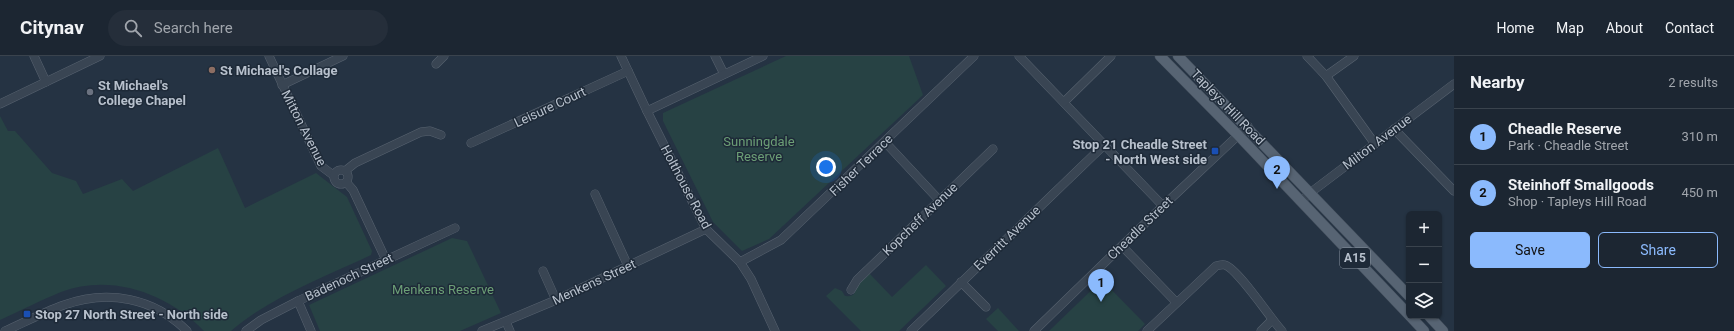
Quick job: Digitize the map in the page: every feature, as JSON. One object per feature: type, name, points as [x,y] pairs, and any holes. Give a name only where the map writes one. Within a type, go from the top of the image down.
[{"type":"main road","name":"Tapleys Hill Road","points":[[1178,56],[1248,126],[1406,293]]},
{"type":"main road","name":"Tapleys Hill Road","points":[[1165,57],[1406,311]]},
{"type":"main road","name":"Tapleys Hill Road","points":[[1414,319],[1424,331]]},
{"type":"main road","points":[[1432,319],[1443,331]]},
{"type":"street","points":[[34,56],[46,82]]},
{"type":"street","points":[[0,104],[100,56]]},
{"type":"street","name":"Mitton Avenue","points":[[269,56],[321,166],[333,175]]},
{"type":"street","points":[[282,85],[343,56]]},
{"type":"street","points":[[436,64],[444,56]]},
{"type":"street","name":"Holthouse Road","points":[[621,56],[706,228],[740,262],[751,279],[775,331]]},
{"type":"street","points":[[715,56],[724,74]]},
{"type":"street","points":[[647,111],[763,56]]},
{"type":"street","name":"Fisher Terrace","points":[[740,262],[781,240],[974,56]]},
{"type":"street","points":[[1019,56],[1163,206]]},
{"type":"street","points":[[1064,102],[1111,56]]},
{"type":"street","points":[[1307,56],[1326,76],[1375,144]]},
{"type":"street","points":[[1326,76],[1354,56]]},
{"type":"street","name":"Leisure Court","points":[[471,143],[628,71]]},
{"type":"street","name":"Milton Avenue","points":[[1301,201],[1454,84]]},
{"type":"street","name":"Cheadle Street","points":[[1034,331],[1248,126]]},
{"type":"street","points":[[1394,129],[1454,191]]},
{"type":"street","points":[[346,182],[339,184],[334,181],[333,175],[338,170],[345,171],[356,162],[421,132],[430,131],[441,135]]},
{"type":"street","points":[[885,142],[939,200]]},
{"type":"street","name":"Everritt Avenue","points":[[910,331],[1104,145]]},
{"type":"street","name":"Kopcheff Avenue","points":[[850,290],[857,280],[993,149]]},
{"type":"street","points":[[345,171],[348,174],[346,182]]},
{"type":"street","points":[[346,182],[353,190],[386,260]]},
{"type":"street","points":[[595,194],[628,266]]},
{"type":"street","name":"Badenoch Street","points":[[246,331],[261,320],[298,301],[455,228]]},
{"type":"street","name":"Menkens Street","points":[[482,331],[556,300],[706,228]]},
{"type":"street","points":[[1122,246],[1176,302]]},
{"type":"street","points":[[1147,331],[1176,302],[1216,266],[1223,264],[1229,267],[1251,291],[1282,331]]},
{"type":"street","points":[[543,271],[556,300]]},
{"type":"street","points":[[962,282],[986,307]]},
{"type":"street","points":[[5,331],[65,304],[100,297],[137,300],[175,319],[187,331]]},
{"type":"street","points":[[298,301],[312,331]]},
{"type":"street","points":[[1261,331],[1272,320]]},
{"type":"street","points":[[506,322],[510,331]]},
{"type":"green space","name":"Sunningdale Reserve","points":[[786,56],[909,56],[923,95],[769,239],[742,251],[713,222],[663,121],[663,113]]},
{"type":"green space","points":[[0,116],[8,131],[15,131],[52,173],[76,181],[83,194],[122,179],[133,191],[218,148],[245,208],[316,173],[347,197],[372,251],[371,255],[298,288],[263,308],[231,331],[204,331],[190,318],[156,297],[138,290],[119,286],[100,285],[80,287],[61,292],[0,320]]},
{"type":"green space","name":"Menkens Reserve","points":[[452,238],[467,241],[501,313],[460,331],[320,331],[309,305]]},
{"type":"green space","points":[[926,265],[946,286],[899,331],[861,331],[826,296],[835,288],[842,291],[845,296],[853,295],[857,283],[869,273],[892,297]]},
{"type":"green space","points":[[1102,280],[1145,324],[1138,331],[1049,331]]},
{"type":"green space","points":[[998,308],[1019,331],[998,331],[986,319]]},
{"type":"place","name":"St Michael's Collage","points":[[212,70]]},
{"type":"place","name":"St Michael's College Chapel","points":[[90,92]]},
{"type":"place","name":"Stop 21 Cheadle Street - North West side","points":[[1215,151]]},
{"type":"place","name":"Steinhoff Smallgoods","points":[[1277,189]]},
{"type":"place","name":"Cheadle Reserve","points":[[1101,302]]},
{"type":"place","name":"Stop 27 North Street - North side","points":[[27,314]]}]
